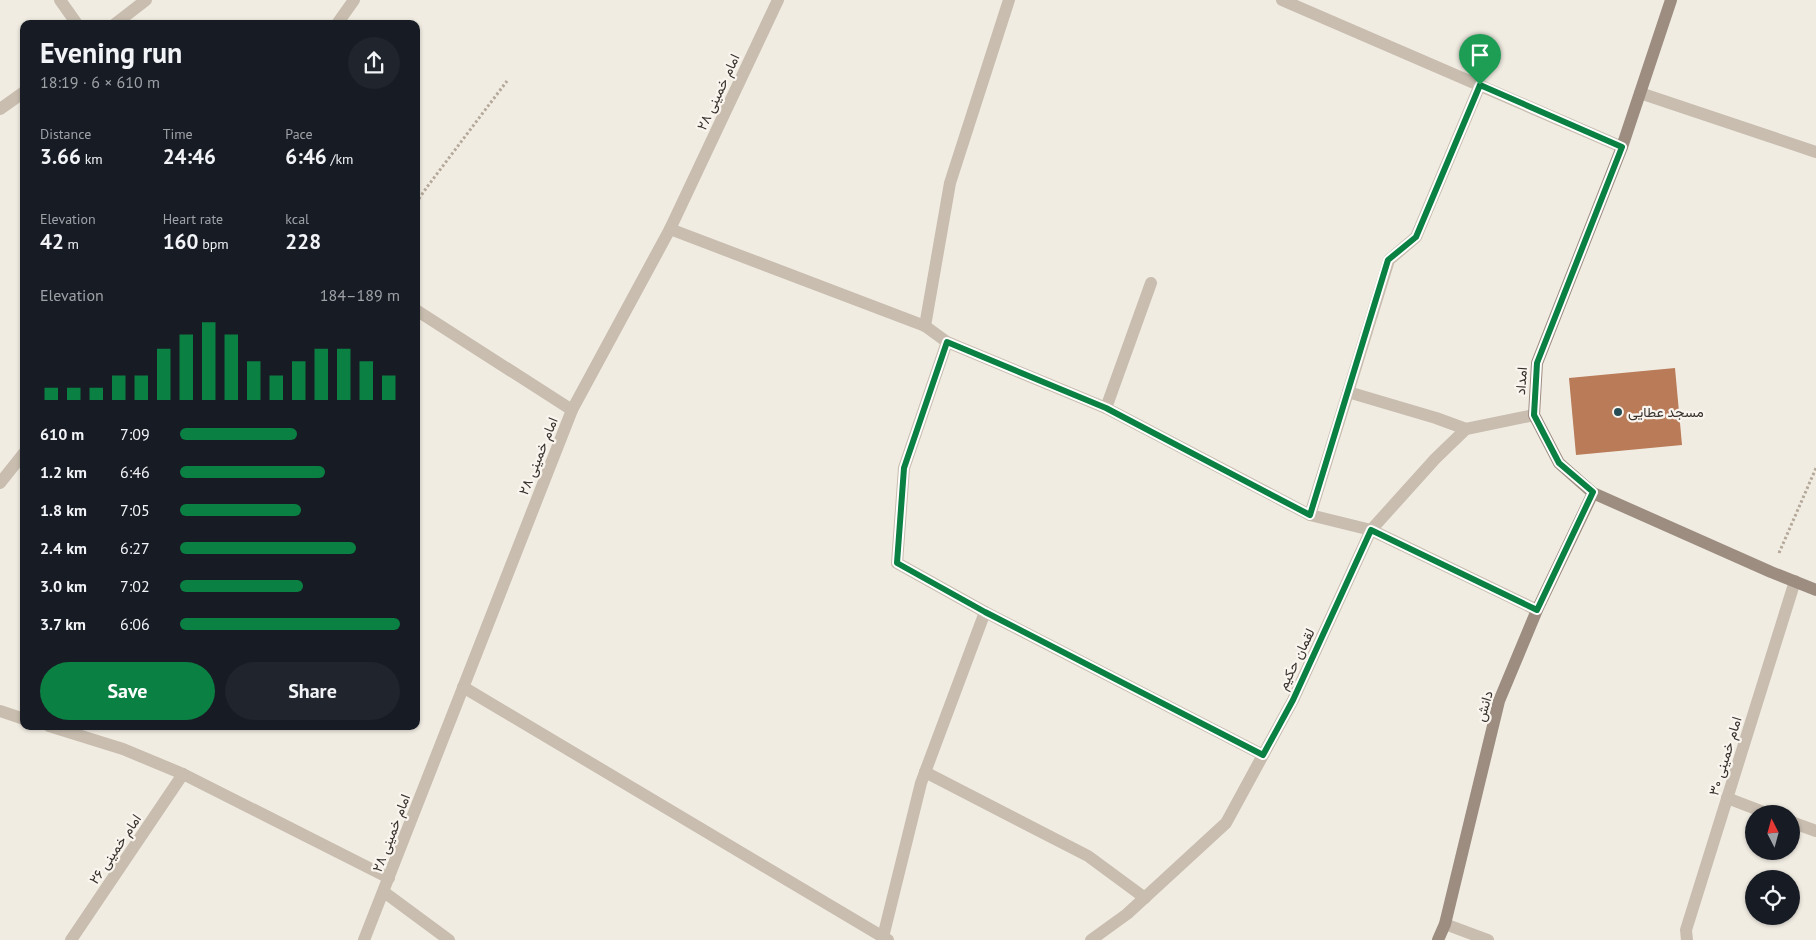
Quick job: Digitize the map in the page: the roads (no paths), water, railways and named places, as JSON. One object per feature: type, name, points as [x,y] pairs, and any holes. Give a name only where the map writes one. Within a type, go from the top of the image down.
[{"type":"street","points":[[60,0],[74,20]]},
{"type":"street","points":[[120,20],[146,0]]},
{"type":"street","points":[[340,20],[354,0]]},
{"type":"street","name":"امام خمینی ۲۸","points":[[364,940],[572,410],[670,230],[778,0]]},
{"type":"street","points":[[925,326],[950,183],[1009,0]]},
{"type":"street","points":[[1282,0],[1622,147]]},
{"type":"street","name":"امداد","points":[[1671,0],[1622,147],[1537,363],[1534,415],[1559,463],[1593,492],[1771,572],[1816,590]]},
{"type":"street","points":[[1310,515],[1388,260],[1416,237],[1480,85]]},
{"type":"street","points":[[1640,93],[1816,152]]},
{"type":"street","points":[[0,109],[20,95]]},
{"type":"street","points":[[670,230],[925,326],[947,342],[1106,408],[1310,515],[1371,530],[1537,610]]},
{"type":"street","points":[[1106,408],[1151,283]]},
{"type":"street","points":[[420,313],[572,410]]},
{"type":"street","points":[[947,342],[904,468],[897,563],[985,612],[1263,755]]},
{"type":"street","points":[[1348,392],[1436,418],[1466,429],[1534,415]]},
{"type":"street","name":"لقمان حکیم","points":[[1091,940],[1127,914],[1226,823],[1293,700],[1371,530],[1435,459],[1466,429]]},
{"type":"street","points":[[0,483],[20,459]]},
{"type":"street","name":"دانش","points":[[1438,940],[1446,924],[1499,701],[1537,610],[1593,492]]},
{"type":"street","name":"امام خمینی ۳۰","points":[[1687,940],[1686,930],[1795,582]]},
{"type":"street","points":[[463,686],[885,939],[925,772],[985,612]]},
{"type":"street","points":[[0,711],[20,718]]},
{"type":"street","points":[[62,730],[123,748],[183,774],[389,878]]},
{"type":"street","points":[[925,772],[1088,856],[1145,898]]},
{"type":"street","name":"امام خمینی ۲۶","points":[[71,940],[183,774]]},
{"type":"street","points":[[1727,798],[1745,805]]},
{"type":"street","points":[[1800,825],[1816,831]]},
{"type":"street","points":[[384,892],[449,940]]},
{"type":"street","points":[[1446,924],[1488,940]]},
{"type":"place","name":"مسجد عطایی","points":[[1618,412]]}]
